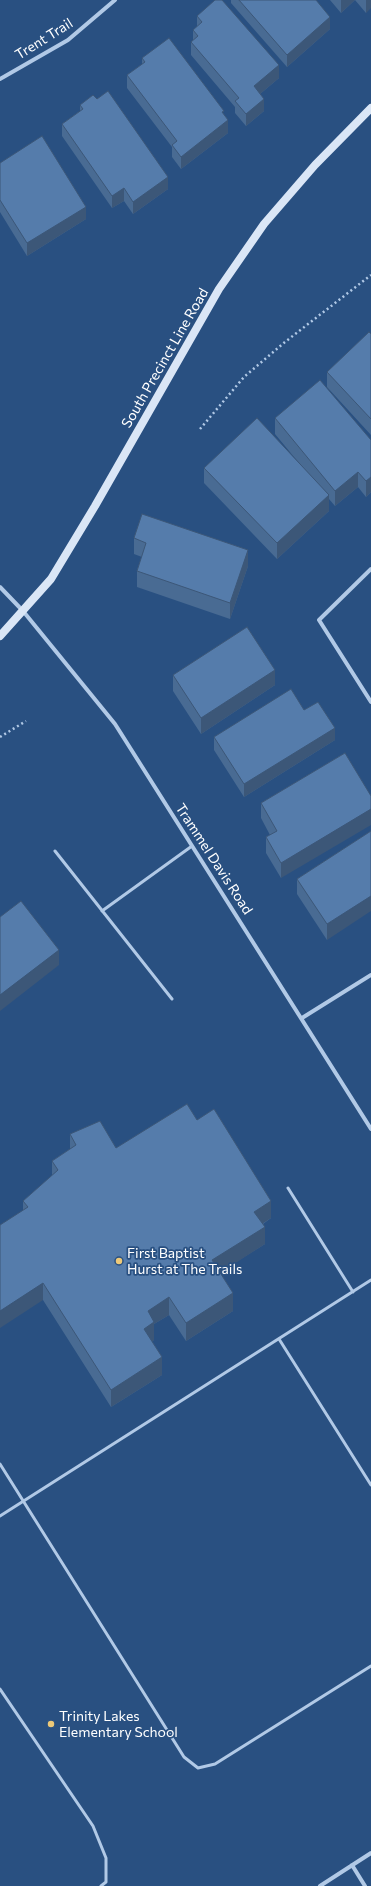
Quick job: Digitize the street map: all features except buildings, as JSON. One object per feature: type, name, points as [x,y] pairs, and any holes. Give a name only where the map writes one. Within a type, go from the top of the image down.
[{"type":"main road","name":"South Precinct Line Road","points":[[0,636],[51,579],[96,506],[219,289],[259,230],[315,165],[371,108]]},
{"type":"street","name":"Trent Trail","points":[[0,79],[68,40],[115,0]]},
{"type":"street","points":[[371,569],[319,620],[371,702]]},
{"type":"street","name":"Trammel Davis Road","points":[[0,587],[23,611],[115,724],[371,1129]]},
{"type":"street","points":[[302,1018],[371,975]]},
{"type":"street","points":[[320,1886],[371,1853]]},
{"type":"street","points":[[352,1865],[365,1886]]},
{"type":"lane","points":[[102,911],[192,846]]},
{"type":"lane","points":[[55,851],[172,999]]},
{"type":"lane","points":[[288,1188],[352,1292]]},
{"type":"lane","points":[[0,1516],[371,1280]]},
{"type":"lane","points":[[279,1338],[371,1485]]},
{"type":"lane","points":[[0,1464],[184,1757],[198,1768],[215,1764],[371,1666]]},
{"type":"lane","points":[[0,1690],[93,1826],[106,1858],[106,1882],[101,1886]]},
{"type":"path","points":[[200,429],[244,377],[284,342],[371,275]]},
{"type":"path","points":[[0,737],[26,722]]},
{"type":"place","name":"First Baptist Hurst at The Trails","points":[[119,1261]]},
{"type":"place","name":"Trinity Lakes Elementary School","points":[[51,1724]]}]
